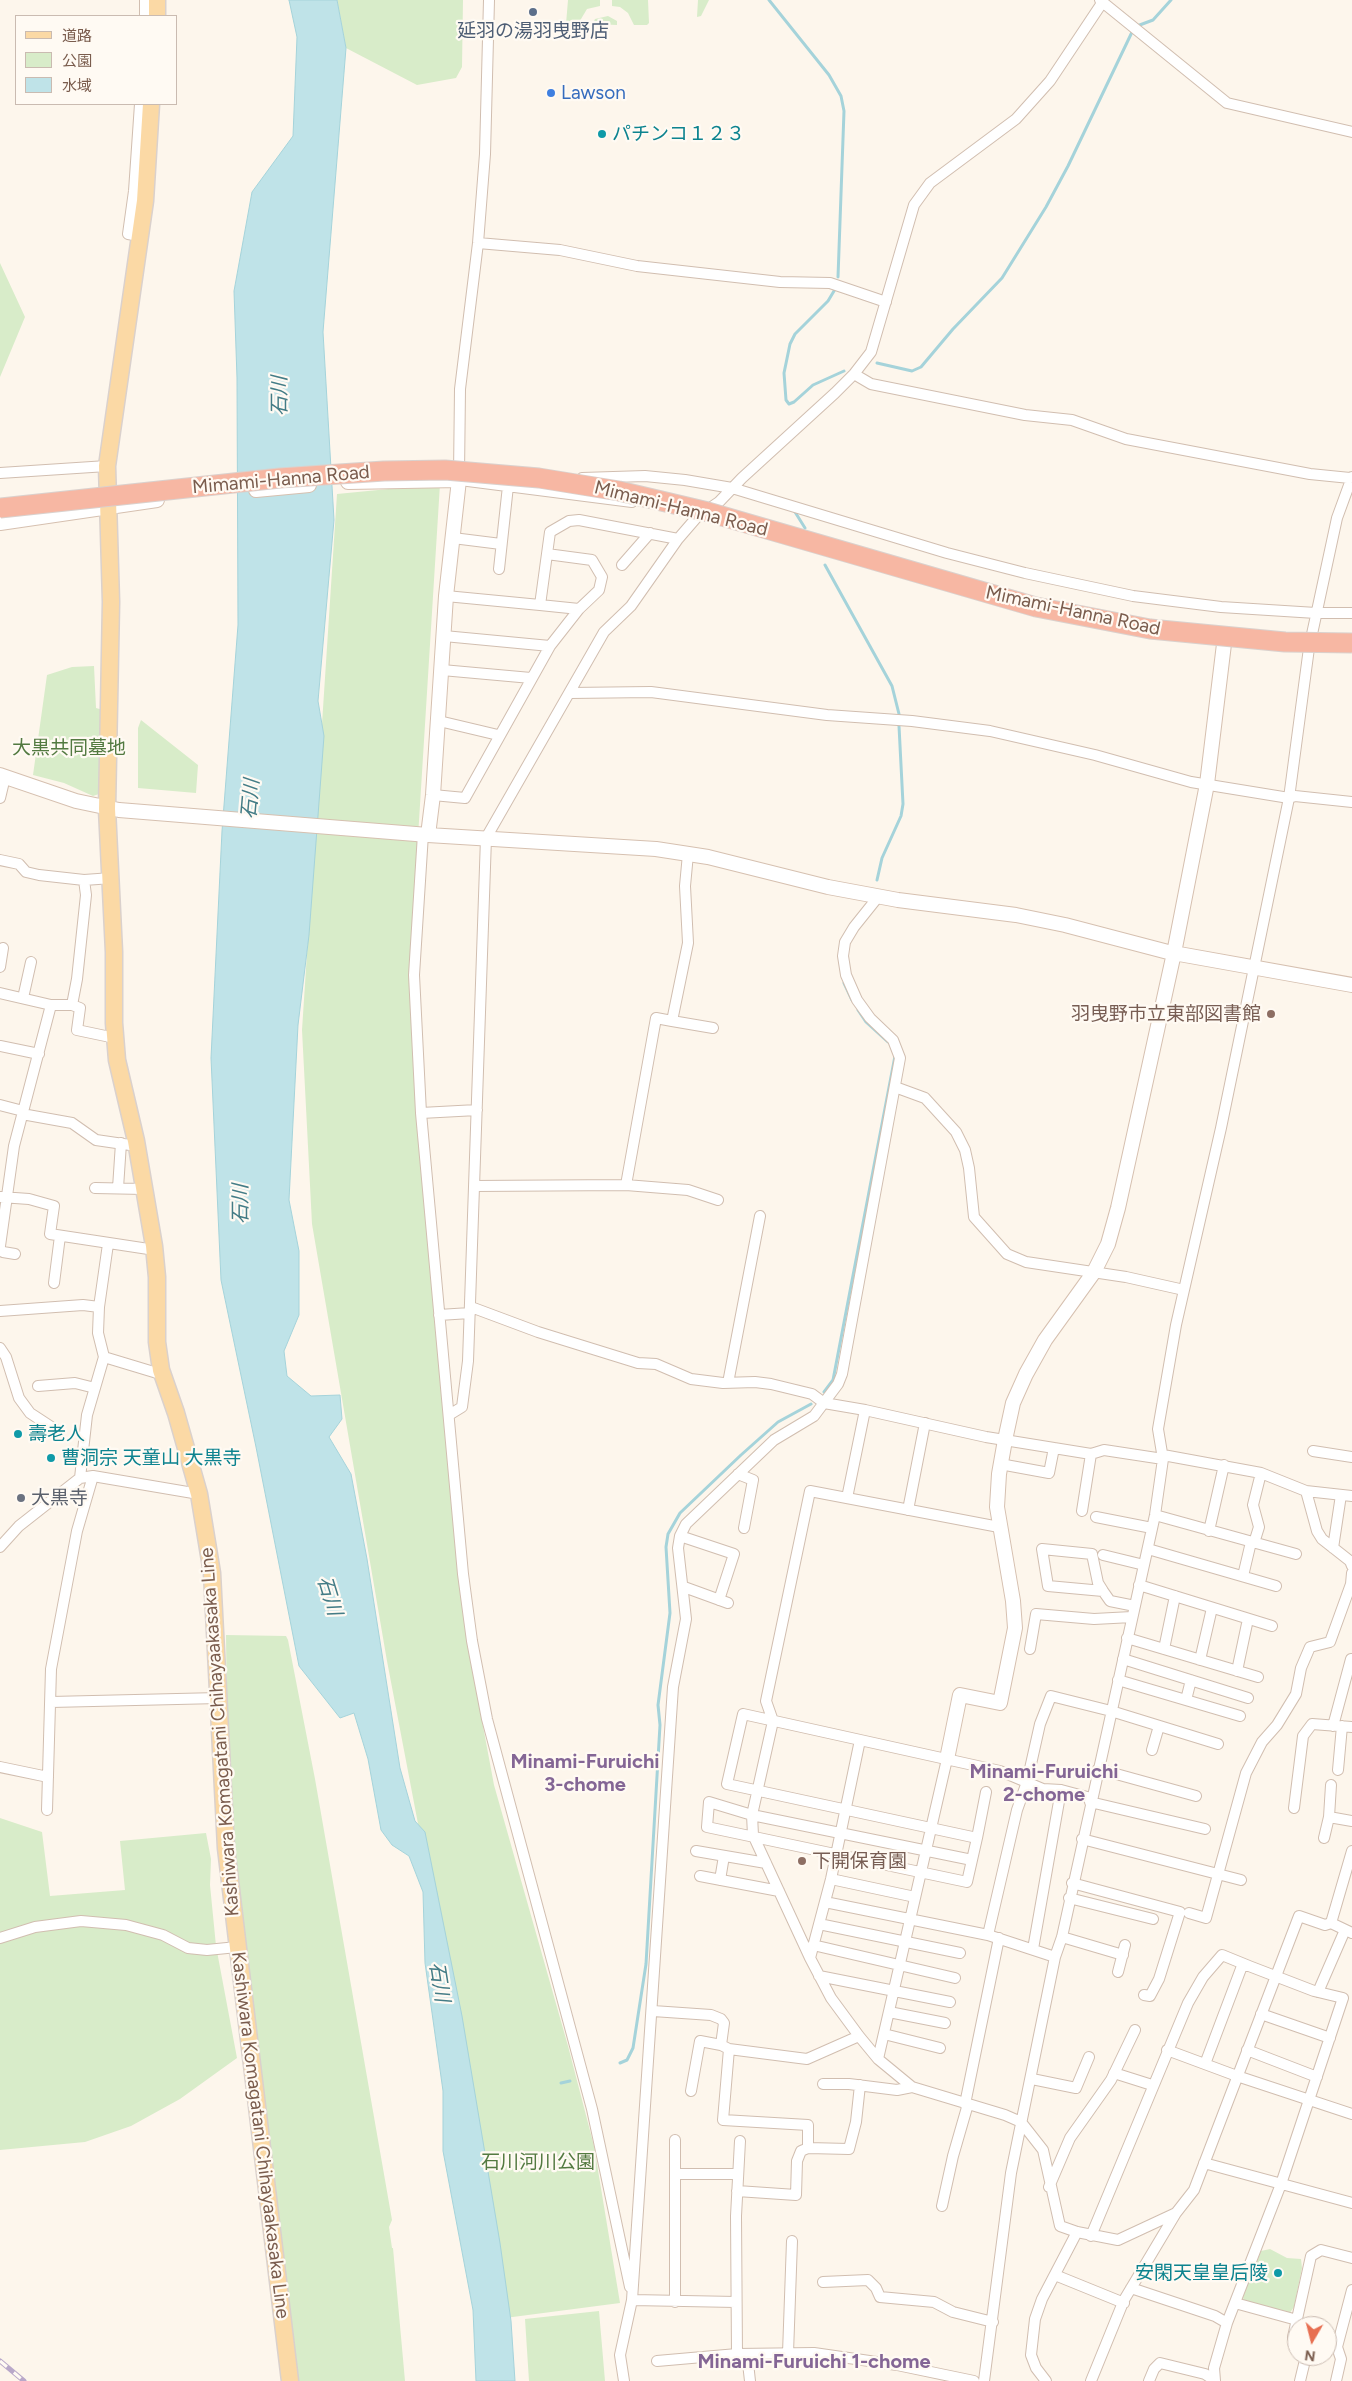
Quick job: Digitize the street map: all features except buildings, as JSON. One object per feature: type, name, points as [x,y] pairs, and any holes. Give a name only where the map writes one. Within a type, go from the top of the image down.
[{"type":"highway","name":"Mimami-Hanna Road","points":[[0,499],[381,464],[445,464],[538,472],[621,486],[709,506],[951,577],[1151,623],[1287,636],[1352,636]]},
{"type":"highway","name":"Mimami-Hanna Road","points":[[0,508],[280,478],[384,471],[445,470],[539,478],[619,491],[708,512],[1036,607],[1150,629],[1285,642],[1352,642]]},
{"type":"main road","points":[[157,0],[157,15]]},
{"type":"main road","name":"Kashiwara Komagatani Chihayaakasaka Line","points":[[151,105],[140,236],[107,466],[115,506],[111,602],[112,878],[115,1038],[117,1060],[137,1146],[155,1250],[157,1342],[161,1370],[176,1414],[198,1494],[212,1573],[226,1848],[290,2381]]},
{"type":"street","points":[[145,15],[146,0]]},
{"type":"street","points":[[489,0],[485,154],[478,243],[460,389],[459,480],[446,596],[433,795],[422,834],[414,975],[421,1113],[439,1315],[472,1641],[487,1719],[592,2109],[632,2300]]},
{"type":"street","points":[[449,1415],[462,1407],[468,1361],[486,838],[604,632],[631,606],[678,539],[697,517],[719,502],[854,374],[873,347],[914,205],[930,183],[1016,119],[1050,81],[1101,1],[1227,103],[1352,132]]},
{"type":"street","points":[[140,105],[134,191],[128,234],[140,236]]},
{"type":"street","points":[[478,243],[560,250],[637,266],[780,282],[830,284],[886,302]]},
{"type":"street","points":[[854,374],[872,384],[1026,415],[1072,420],[1126,439],[1310,474],[1351,478],[1337,518],[1316,613],[1309,648],[1289,798],[1255,968],[1184,1290],[1158,1429],[1159,1444],[1163,1457],[1148,1549],[1090,1800],[1062,1937],[1055,1957],[1032,2079],[1007,2195],[993,2322],[984,2381]]},
{"type":"street","points":[[0,473],[107,466]]},
{"type":"street","points":[[459,480],[474,478],[517,481],[645,476],[685,480],[732,488],[947,553],[1026,574],[1132,596],[1221,607],[1316,613],[1352,613]]},
{"type":"street","points":[[0,523],[188,496],[348,482],[459,480],[643,504],[697,517],[1051,618],[1173,639],[1224,644],[1352,648]]},
{"type":"street","points":[[499,569],[508,486]]},
{"type":"street","points":[[540,605],[550,532],[569,521],[579,520],[678,539]]},
{"type":"street","points":[[622,565],[650,534]]},
{"type":"street","points":[[453,538],[502,544]]},
{"type":"street","points":[[433,795],[465,798],[498,735],[550,646],[578,609],[599,590],[602,577],[592,560],[547,554]]},
{"type":"street","points":[[446,596],[578,609]]},
{"type":"street","points":[[444,636],[550,646]]},
{"type":"street","points":[[878,2060],[960,1695],[1000,1702],[1015,1628],[1013,1601],[997,1507],[1000,1464],[1005,1440],[1013,1403],[1026,1374],[1045,1340],[1094,1272],[1108,1244],[1118,1208],[1174,953],[1207,784],[1224,644]]},
{"type":"street","points":[[442,670],[532,678]]},
{"type":"street","points":[[570,693],[651,692],[818,714],[912,721],[990,730],[1207,784],[1289,798],[1295,796],[1352,802]]},
{"type":"street","points":[[439,721],[498,735]]},
{"type":"street","points":[[0,798],[3,776],[76,801],[113,809],[422,834],[656,849],[688,854],[878,897],[1016,915],[1064,925],[1174,953],[1352,985]]},
{"type":"street","points":[[672,1021],[688,943],[685,893],[688,854]]},
{"type":"street","points":[[0,860],[19,864],[26,872],[84,880],[112,878]]},
{"type":"street","points":[[72,1005],[77,979],[86,895],[84,880]]},
{"type":"street","points":[[624,2381],[620,2355],[632,2300],[653,2011],[663,1817],[674,1688],[686,1619],[678,1548],[680,1536],[686,1524],[774,1440],[814,1416],[838,1384],[842,1374],[900,1058],[893,1040],[870,1018],[857,1000],[846,975],[843,956],[845,942],[854,927],[878,897]]},
{"type":"street","points":[[0,967],[3,948]]},
{"type":"street","points":[[23,998],[31,962]]},
{"type":"street","points":[[0,993],[51,1005],[72,1005],[80,1008],[77,1030],[115,1038]]},
{"type":"street","points":[[15,1254],[3,1252],[0,1248],[3,1197],[22,1113],[51,1005]]},
{"type":"street","points":[[626,1185],[656,1018],[713,1028]]},
{"type":"street","points":[[0,1046],[39,1054]]},
{"type":"street","points":[[895,1087],[925,1098],[956,1132],[965,1150],[969,1168],[974,1217],[1007,1254],[1026,1262],[1094,1272],[1184,1290]]},
{"type":"street","points":[[0,1105],[22,1113],[72,1123],[96,1140],[137,1146]]},
{"type":"street","points":[[421,1113],[476,1110]]},
{"type":"street","points":[[118,1188],[120,1143]]},
{"type":"street","points":[[474,1186],[626,1185],[688,1190],[718,1200]]},
{"type":"street","points":[[95,1188],[144,1188]]},
{"type":"street","points":[[3,1197],[29,1199],[54,1206],[50,1234],[155,1250]]},
{"type":"street","points":[[728,1383],[760,1216]]},
{"type":"street","points":[[54,1283],[60,1236]]},
{"type":"street","points":[[80,1478],[86,1415],[104,1356],[98,1333],[99,1307],[108,1244]]},
{"type":"street","points":[[0,1311],[83,1305],[99,1307]]},
{"type":"street","points":[[439,1315],[470,1310],[638,1363],[656,1364],[691,1378],[728,1383],[771,1384],[812,1394],[824,1403],[1005,1440],[1091,1454],[1104,1450],[1224,1466],[1261,1473],[1306,1491],[1352,1496]]},
{"type":"street","points":[[0,1348],[6,1357],[19,1398],[30,1413],[60,1432]]},
{"type":"street","points":[[104,1356],[157,1373],[161,1370]]},
{"type":"street","points":[[38,1386],[75,1383],[95,1388]]},
{"type":"street","points":[[847,1498],[865,1410]]},
{"type":"street","points":[[908,1510],[925,1423]]},
{"type":"street","points":[[1000,1464],[1049,1473],[1054,1448]]},
{"type":"street","points":[[1313,1451],[1352,1457]]},
{"type":"street","points":[[1082,1511],[1091,1454]]},
{"type":"street","points":[[1209,1531],[1224,1466]]},
{"type":"street","points":[[1242,1576],[1259,1527],[1253,1505],[1261,1473]]},
{"type":"street","points":[[738,1474],[753,1480],[744,1528]]},
{"type":"street","points":[[47,1810],[53,1654],[77,1531],[93,1476]]},
{"type":"street","points":[[0,1547],[19,1526],[80,1478],[93,1476],[198,1494]]},
{"type":"street","points":[[999,1527],[810,1490],[766,1701],[773,1721],[752,1815],[755,1838],[810,1958],[831,1998],[859,2036],[878,2060],[912,2087],[1005,2115],[1022,2124],[1042,2150],[1060,2226],[1091,2236],[1118,2240],[1176,2213]]},
{"type":"street","points":[[1306,1491],[1317,1531],[1332,1548],[1350,1561],[1352,1566]]},
{"type":"street","points":[[1332,1548],[1341,1495]]},
{"type":"street","points":[[1154,1516],[1296,1554]]},
{"type":"street","points":[[1096,1517],[1152,1528]]},
{"type":"street","points":[[680,1536],[734,1554],[724,1601],[684,1588]]},
{"type":"street","points":[[1103,1591],[1048,1586],[1042,1549],[1092,1554],[1098,1583],[1110,1601],[1135,1606]]},
{"type":"street","points":[[1148,1549],[1276,1586]]},
{"type":"street","points":[[1104,1555],[1144,1564]]},
{"type":"street","points":[[1190,1913],[1206,1918],[1246,1773],[1262,1742],[1277,1725],[1296,1694],[1301,1668],[1310,1647],[1330,1642],[1352,1581]]},
{"type":"street","points":[[1139,1585],[1272,1626]]},
{"type":"street","points":[[1164,1649],[1175,1596]]},
{"type":"street","points":[[1200,1660],[1212,1608]]},
{"type":"street","points":[[1030,1649],[1036,1614],[1094,1620],[1132,1617]]},
{"type":"street","points":[[1237,1671],[1248,1618]]},
{"type":"street","points":[[1127,1638],[1258,1677]]},
{"type":"street","points":[[1338,1770],[1351,1659]]},
{"type":"street","points":[[1122,1660],[1248,1698]]},
{"type":"street","points":[[1118,1680],[1240,1716]]},
{"type":"street","points":[[1186,1700],[1191,1680]]},
{"type":"street","points":[[988,1935],[1017,1810],[1040,1724],[1051,1696],[1111,1711],[1218,1744]]},
{"type":"street","points":[[50,1702],[219,1698]]},
{"type":"street","points":[[977,1838],[726,1784],[730,1760],[743,1714],[1000,1771],[1043,1789],[1061,1790],[1090,1800],[1205,1830]]},
{"type":"street","points":[[1294,1808],[1303,1736],[1312,1724],[1342,1726]]},
{"type":"street","points":[[1152,1750],[1159,1726]]},
{"type":"street","points":[[810,1958],[831,1879],[834,1855],[860,1740]]},
{"type":"street","points":[[0,1767],[48,1777]]},
{"type":"street","points":[[1098,1769],[1196,1796]]},
{"type":"street","points":[[1324,1838],[1329,1817],[1331,1785]]},
{"type":"street","points":[[1033,1949],[1061,1790]]},
{"type":"street","points":[[972,1860],[752,1815],[709,1802],[707,1827],[967,1882],[972,1860],[977,1838],[986,1792]]},
{"type":"street","points":[[1329,1817],[1352,1821]]},
{"type":"street","points":[[1082,1839],[1241,1880]]},
{"type":"street","points":[[696,1851],[766,1863]]},
{"type":"street","points":[[1331,1923],[1352,1852]]},
{"type":"street","points":[[720,1880],[724,1856]]},
{"type":"street","points":[[700,1876],[779,1891]]},
{"type":"street","points":[[831,1879],[915,1897]]},
{"type":"street","points":[[1072,1883],[1180,1912],[1159,1979],[1150,1996],[1144,1995]]},
{"type":"street","points":[[1069,1898],[1153,1919]]},
{"type":"street","points":[[825,1902],[988,1935],[1055,1957]]},
{"type":"street","points":[[1091,2381],[1131,2288],[1176,2213],[1194,2190],[1299,1916],[1325,1925],[1331,1923],[1348,1931],[1318,1992]]},
{"type":"street","points":[[0,1938],[35,1927],[81,1921],[126,1925],[163,1935],[188,1948],[207,1950],[237,1947]]},
{"type":"street","points":[[819,1924],[960,1954]]},
{"type":"street","points":[[1062,1937],[1124,1950],[1118,1972]]},
{"type":"street","points":[[942,2206],[966,2104],[999,1938]]},
{"type":"street","points":[[813,1945],[955,1978]]},
{"type":"street","points":[[1091,2236],[1188,2003],[1203,1978],[1222,1955],[1318,1992],[1343,1998],[1280,2184],[1227,2322],[1214,2368],[1214,2380]]},
{"type":"street","points":[[1205,2064],[1242,1966],[1250,1966]]},
{"type":"street","points":[[820,1976],[950,2002]]},
{"type":"street","points":[[653,2011],[711,2015],[721,2018],[724,2023],[725,2047],[723,2120],[808,2125],[808,2148]]},
{"type":"street","points":[[889,2012],[945,2023]]},
{"type":"street","points":[[1261,2014],[1330,2038]]},
{"type":"street","points":[[1050,2187],[1070,2138],[1095,2106],[1135,2030]]},
{"type":"street","points":[[884,2034],[940,2048]]},
{"type":"street","points":[[692,2091],[700,2042],[807,2059],[859,2036]]},
{"type":"street","points":[[1167,2050],[1237,2076],[1352,2114]]},
{"type":"street","points":[[1247,2050],[1317,2077]]},
{"type":"street","points":[[1032,2079],[1076,2088],[1090,2057]]},
{"type":"street","points":[[1114,2073],[1152,2086]]},
{"type":"street","points":[[822,2084],[860,2085],[897,2090],[912,2087]]},
{"type":"street","points":[[738,2191],[796,2195],[797,2161],[801,2151],[808,2148],[848,2149],[856,2122],[860,2085]]},
{"type":"street","points":[[675,2140],[675,2302]]},
{"type":"street","points":[[740,2141],[736,2302],[742,2354],[750,2381]]},
{"type":"street","points":[[1204,2163],[1352,2203]]},
{"type":"street","points":[[675,2174],[738,2174]]},
{"type":"street","points":[[1046,2381],[1036,2368],[1031,2356],[1035,2319],[1054,2275],[1077,2232]]},
{"type":"street","points":[[788,2353],[792,2241]]},
{"type":"street","points":[[1297,2316],[1311,2256],[1320,2250],[1352,2258]]},
{"type":"street","points":[[1054,2275],[1124,2303]]},
{"type":"street","points":[[823,2282],[868,2280],[876,2288],[880,2297],[934,2302],[953,2312],[993,2322]]},
{"type":"street","points":[[1131,2288],[1215,2316],[1227,2322]]},
{"type":"street","points":[[1337,2339],[1348,2324],[1352,2290]]},
{"type":"street","points":[[632,2300],[736,2302]]},
{"type":"street","points":[[1235,2303],[1287,2317]]},
{"type":"street","points":[[657,2361],[742,2354],[814,2352],[897,2365],[974,2381]]},
{"type":"street","points":[[1336,2381],[1341,2359],[1337,2353]]},
{"type":"street","points":[[1149,2381],[1154,2368],[1160,2363],[1204,2374],[1214,2380]]},
{"type":"street","points":[[1300,2381],[1304,2366]]},
{"type":"green space","points":[[337,0],[463,0],[462,67],[456,78],[417,85],[346,48]]},
{"type":"green space","points":[[568,0],[600,0],[600,6],[587,9],[578,24],[566,24]]},
{"type":"green space","points":[[612,0],[648,0],[649,23],[647,25],[634,25],[628,13],[620,7],[612,6]]},
{"type":"green space","points":[[698,0],[709,0],[701,16],[697,17]]},
{"type":"green space","points":[[608,16],[617,21],[617,25],[593,24],[595,19]]},
{"type":"green space","points":[[0,263],[25,317],[0,377]]},
{"type":"green space","name":"石川河川公園","points":[[440,484],[410,965],[419,1143],[465,1630],[494,1785],[568,2046],[594,2146],[620,2303],[505,2318],[451,1997],[387,1661],[312,1224],[302,1030],[337,494]]},
{"type":"green space","name":"大黒共同墓地","points":[[94,666],[96,708],[103,710],[99,794],[93,796],[64,783],[33,775],[47,675],[72,667]]},
{"type":"green space","points":[[141,720],[198,765],[196,793],[138,788],[138,728]]},
{"type":"green space","points":[[226,1635],[286,1636],[288,1640],[315,1779],[392,2220],[389,2227],[393,2248],[405,2381],[294,2381],[228,1814]]},
{"type":"green space","points":[[0,1818],[42,1832],[50,1896],[125,1890],[120,1841],[206,1833],[211,1859],[210,1885],[216,1946],[237,2058],[180,2099],[131,2126],[85,2142],[0,2150]]},
{"type":"green space","points":[[1270,2249],[1287,2258],[1301,2259],[1302,2268],[1294,2307],[1289,2314],[1244,2303],[1243,2297],[1261,2251]]},
{"type":"green space","points":[[599,2311],[605,2381],[529,2381],[525,2319]]},
{"type":"water","name":"石川","points":[[289,0],[337,0],[346,48],[323,332],[334,520],[318,701],[324,736],[309,935],[298,1025],[289,1200],[299,1251],[299,1315],[284,1351],[287,1376],[311,1396],[340,1395],[342,1419],[329,1437],[351,1474],[367,1559],[400,1768],[415,1821],[425,1832],[462,2016],[500,2243],[511,2321],[515,2381],[476,2381],[473,2310],[443,2151],[443,2091],[425,1963],[423,1892],[409,1856],[392,1845],[381,1830],[368,1759],[354,1713],[340,1718],[299,1666],[221,1280],[211,1058],[222,831],[238,625],[237,378],[234,291],[252,192],[293,136],[297,37]]},
{"type":"waterway","points":[[769,0],[829,75],[841,96],[844,111],[838,277]]},
{"type":"waterway","points":[[1137,26],[1153,20],[1171,0]]},
{"type":"waterway","points":[[877,363],[912,371],[921,367],[953,329],[1002,278],[1046,207],[1068,166],[1133,30]]},
{"type":"waterway","points":[[834,291],[828,301],[795,334],[790,344],[784,373],[786,400],[789,404],[794,402],[813,385],[844,371]]},
{"type":"waterway","points":[[795,512],[805,528]]},
{"type":"waterway","points":[[825,565],[892,686],[899,714]]},
{"type":"waterway","points":[[877,880],[882,858],[901,816],[903,804],[899,726]]},
{"type":"waterway","points":[[844,983],[852,1000]]},
{"type":"waterway","points":[[858,1010],[866,1022],[888,1042]]},
{"type":"waterway","points":[[824,1392],[833,1380],[895,1056]]},
{"type":"waterway","points":[[620,2063],[627,2060],[633,2048],[646,1964],[660,1725],[658,1705],[670,1613],[666,1547],[668,1534],[680,1513],[741,1455],[778,1422],[811,1404]]},
{"type":"waterway","points":[[561,2083],[570,2081]]},
{"type":"railway","points":[[0,2361],[24,2381]]},
{"type":"place","name":"延羽の湯羽曳野店","points":[[533,12]]},
{"type":"place","name":"Lawson","points":[[551,93]]},
{"type":"place","name":"パチンコ１２３","points":[[602,134]]},
{"type":"place","name":"羽曳野市立東部図書館","points":[[1271,1014]]},
{"type":"place","name":"壽老人","points":[[18,1434]]},
{"type":"place","name":"曹洞宗 天童山 大黒寺","points":[[51,1458]]},
{"type":"place","name":"大黒寺","points":[[21,1498]]},
{"type":"place","name":"下開保育園","points":[[802,1861]]},
{"type":"place","name":"安閑天皇皇后陵","points":[[1278,2273]]},
{"type":"district","name":"Minami-Furuichi 3-chome","points":[[585,1774]]},
{"type":"district","name":"Minami-Furuichi 2-chome","points":[[1044,1784]]},
{"type":"district","name":"Minami-Furuichi 1-chome","points":[[814,2362]]}]
